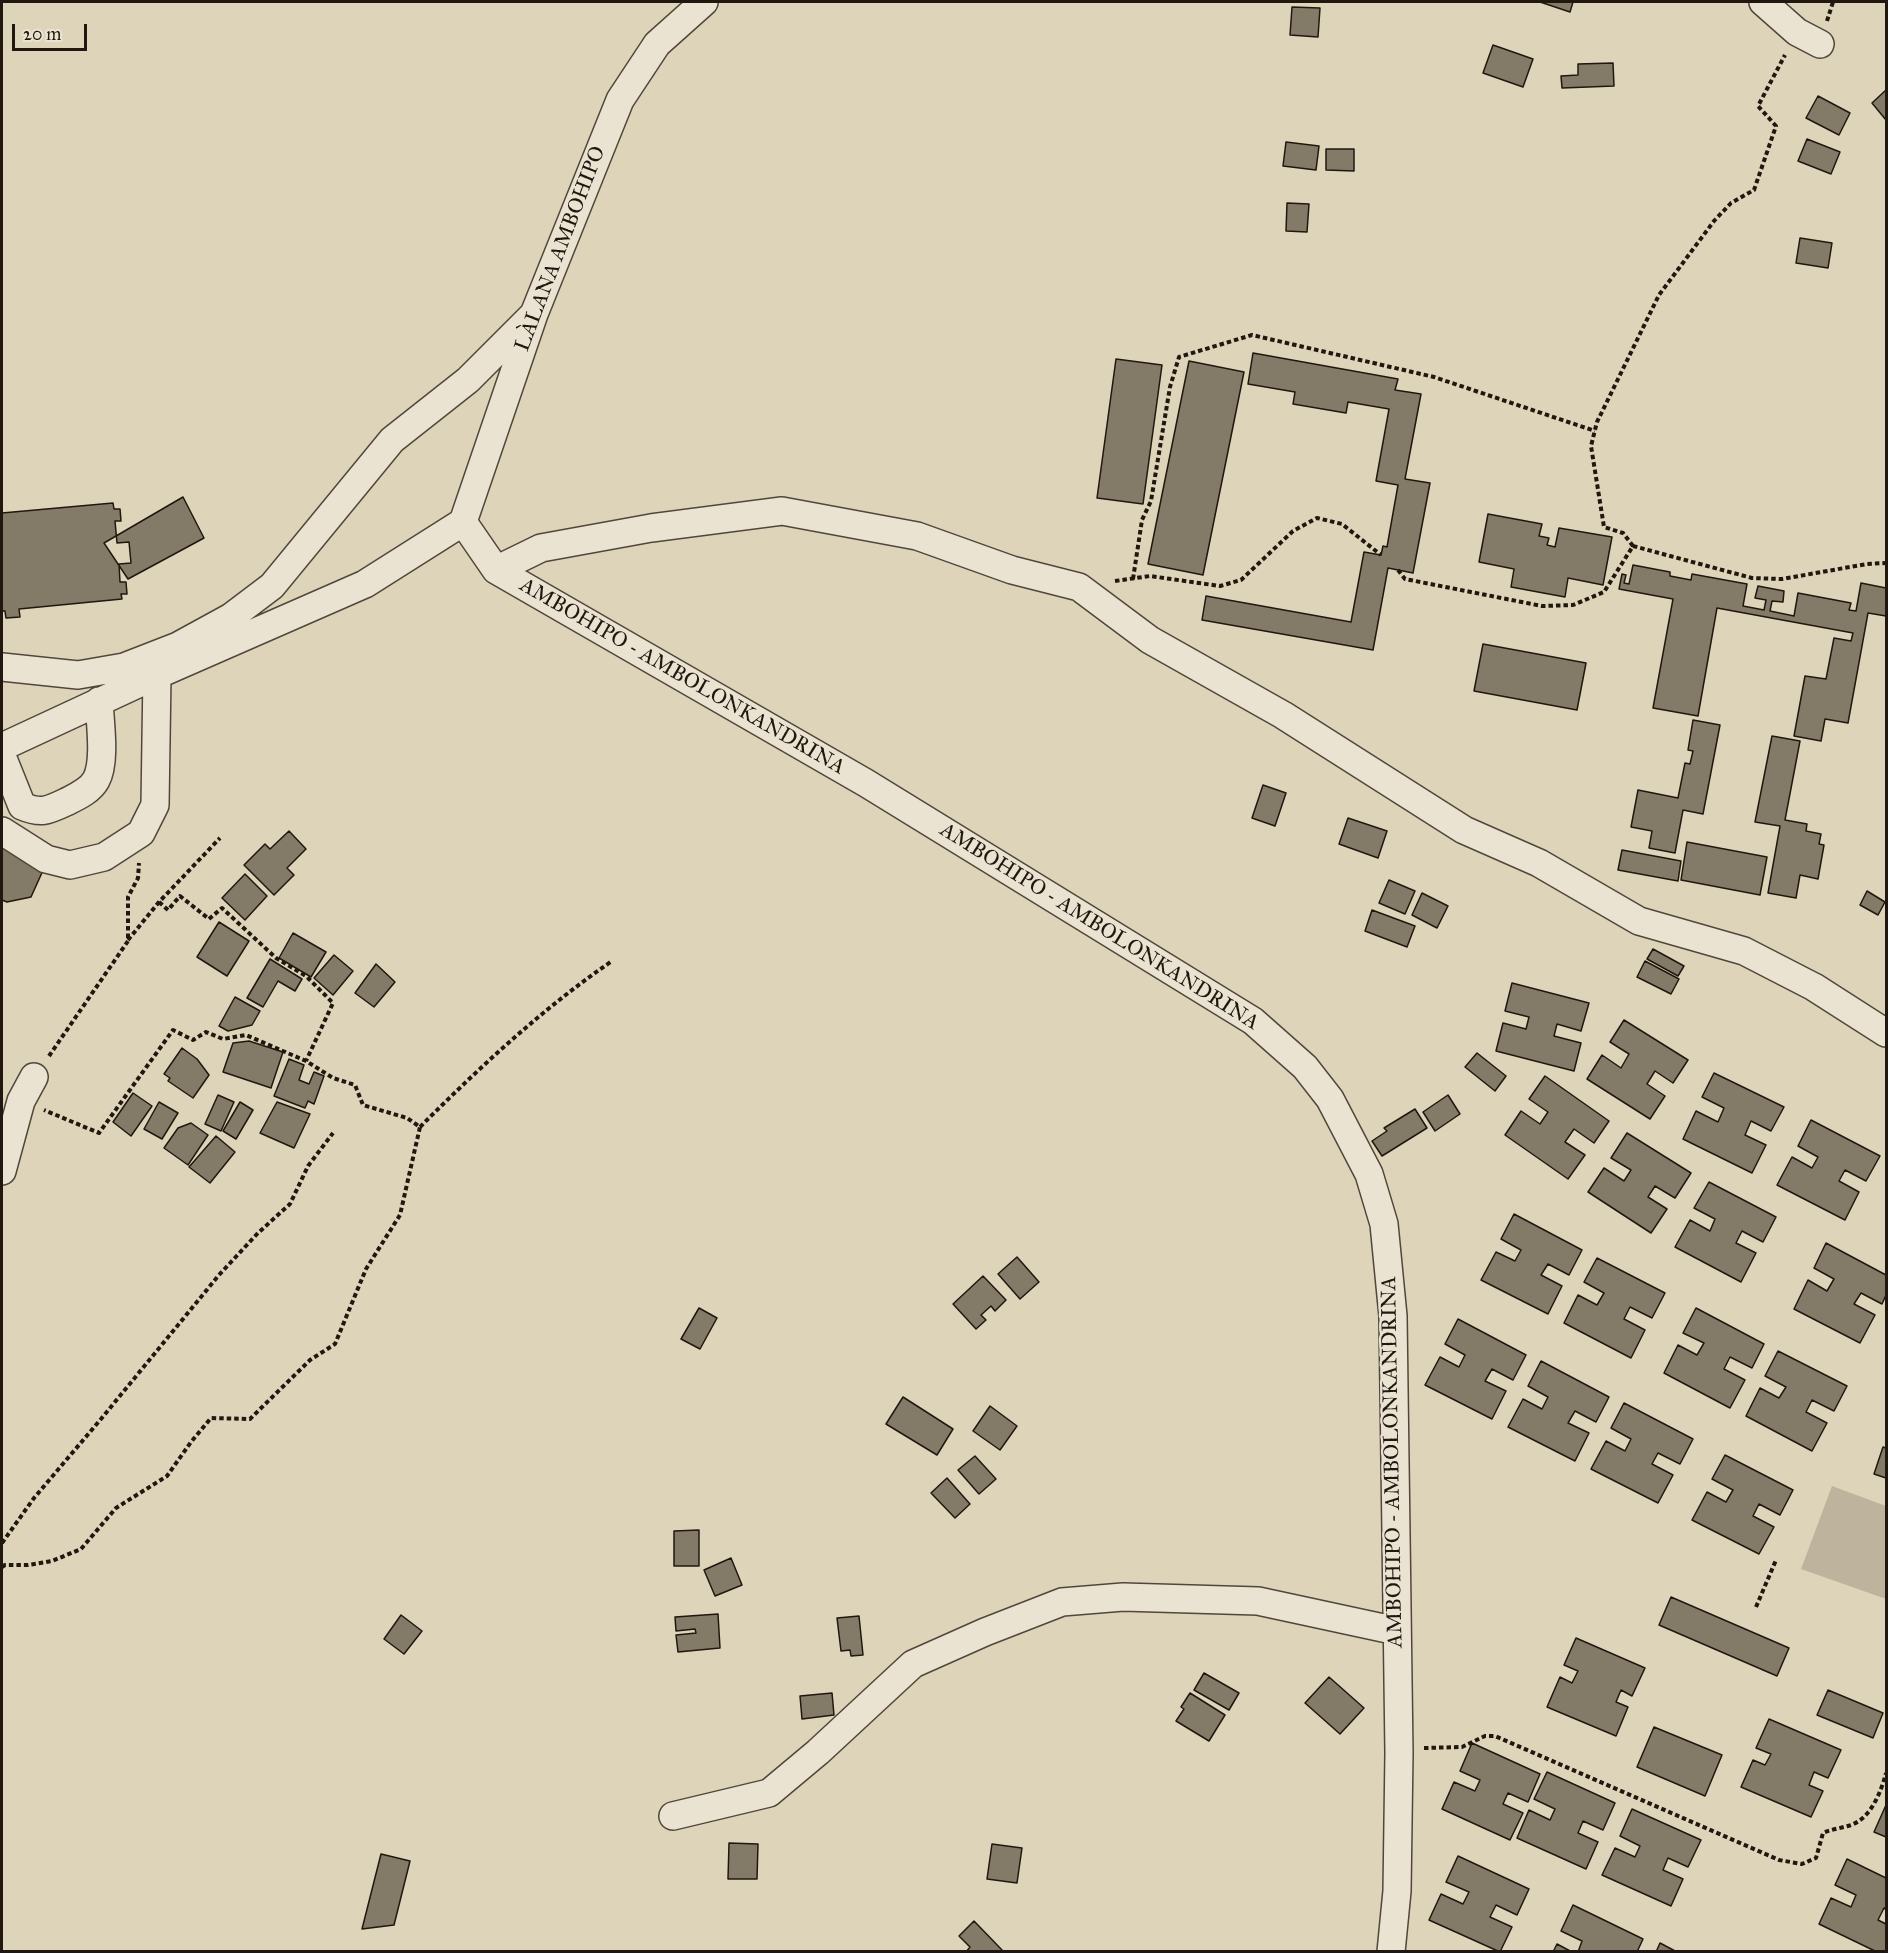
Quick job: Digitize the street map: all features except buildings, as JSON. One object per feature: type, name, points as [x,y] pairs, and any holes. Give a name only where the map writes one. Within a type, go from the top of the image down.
[{"type":"street","name":"LÀLANA AMBOHIPO","points":[[462,522],[534,314],[620,100],[657,44],[704,2]]},
{"type":"street","points":[[1763,2],[1808,38]]},
{"type":"street","points":[[2,667],[78,675],[123,667],[178,646],[231,617],[272,586],[392,440],[468,380],[534,314]]},
{"type":"street","points":[[496,570],[541,548],[651,528],[782,512],[917,536],[1012,570],[1079,586],[1150,640],[1283,715],[1464,830],[1539,863],[1639,921],[1744,951],[1814,987],[1887,1033]]},
{"type":"street","points":[[2,747],[99,701],[365,584],[462,522]]},
{"type":"street","name":"AMBOHIPO - AMBOLONKANDRINA","points":[[462,522],[496,570],[866,783],[1253,1021],[1305,1067],[1330,1099],[1368,1174],[1384,1224],[1393,1316],[1399,1753],[1397,1891],[1391,1952]]},
{"type":"street","points":[[2,831],[46,859],[70,865],[104,857],[141,833],[154,805],[158,675]]},
{"type":"street","points":[[2,756],[22,806],[37,812],[52,809],[84,792],[95,781],[100,762],[99,701]]},
{"type":"street","points":[[2,1171],[21,1101],[34,1077]]},
{"type":"street","points":[[673,1816],[769,1793],[818,1752],[913,1664],[985,1632],[1062,1602],[1123,1597],[1258,1601],[1397,1631]]},
{"type":"path","points":[[1808,38],[1758,106],[1776,126],[1754,190],[1731,203],[1714,221],[1659,295],[1598,422],[1591,446],[1604,527],[1623,533],[1633,546],[1752,578],[1782,579],[1867,564],[1887,563]]},
{"type":"path","points":[[1133,579],[1142,520],[1151,501],[1170,387],[1179,357],[1252,334],[1434,377],[1595,431]]},
{"type":"path","points":[[1079,586],[1150,576],[1220,586],[1241,580],[1293,531],[1317,518],[1342,524],[1381,555]]},
{"type":"path","points":[[1398,570],[1405,579],[1542,606],[1573,605],[1604,592],[1633,546]]},
{"type":"path","points":[[128,941],[128,897],[138,878],[141,833]]},
{"type":"path","points":[[34,1077],[128,941],[159,902],[220,838]]},
{"type":"path","points":[[159,902],[168,910],[180,896],[209,919],[222,908],[276,958],[306,976],[333,1003],[306,1061]]},
{"type":"path","points":[[2,1567],[52,1561],[81,1550],[116,1508],[168,1476],[211,1418],[250,1419],[310,1360],[335,1344],[366,1269],[400,1215],[420,1127],[478,1069],[571,989],[612,961]]},
{"type":"path","points":[[21,1101],[99,1133],[173,1030],[193,1040],[207,1032],[223,1039],[246,1035],[306,1061],[333,1078],[355,1085],[363,1105],[407,1118],[420,1127]]},
{"type":"path","points":[[2,1542],[34,1498],[219,1275],[258,1233],[290,1204],[308,1166],[333,1133]]},
{"type":"path","points":[[1756,1607],[1776,1560]]},
{"type":"path","points":[[1399,1753],[1430,1747],[1462,1747],[1485,1736],[1495,1736],[1779,1860],[1802,1864],[1816,1858],[1823,1833],[1834,1828],[1852,1825],[1867,1815],[1883,1786],[1887,1773]]},
{"type":"shaded area","points":[[1832,1486],[1886,1506],[1886,1599],[1801,1569]]}]
